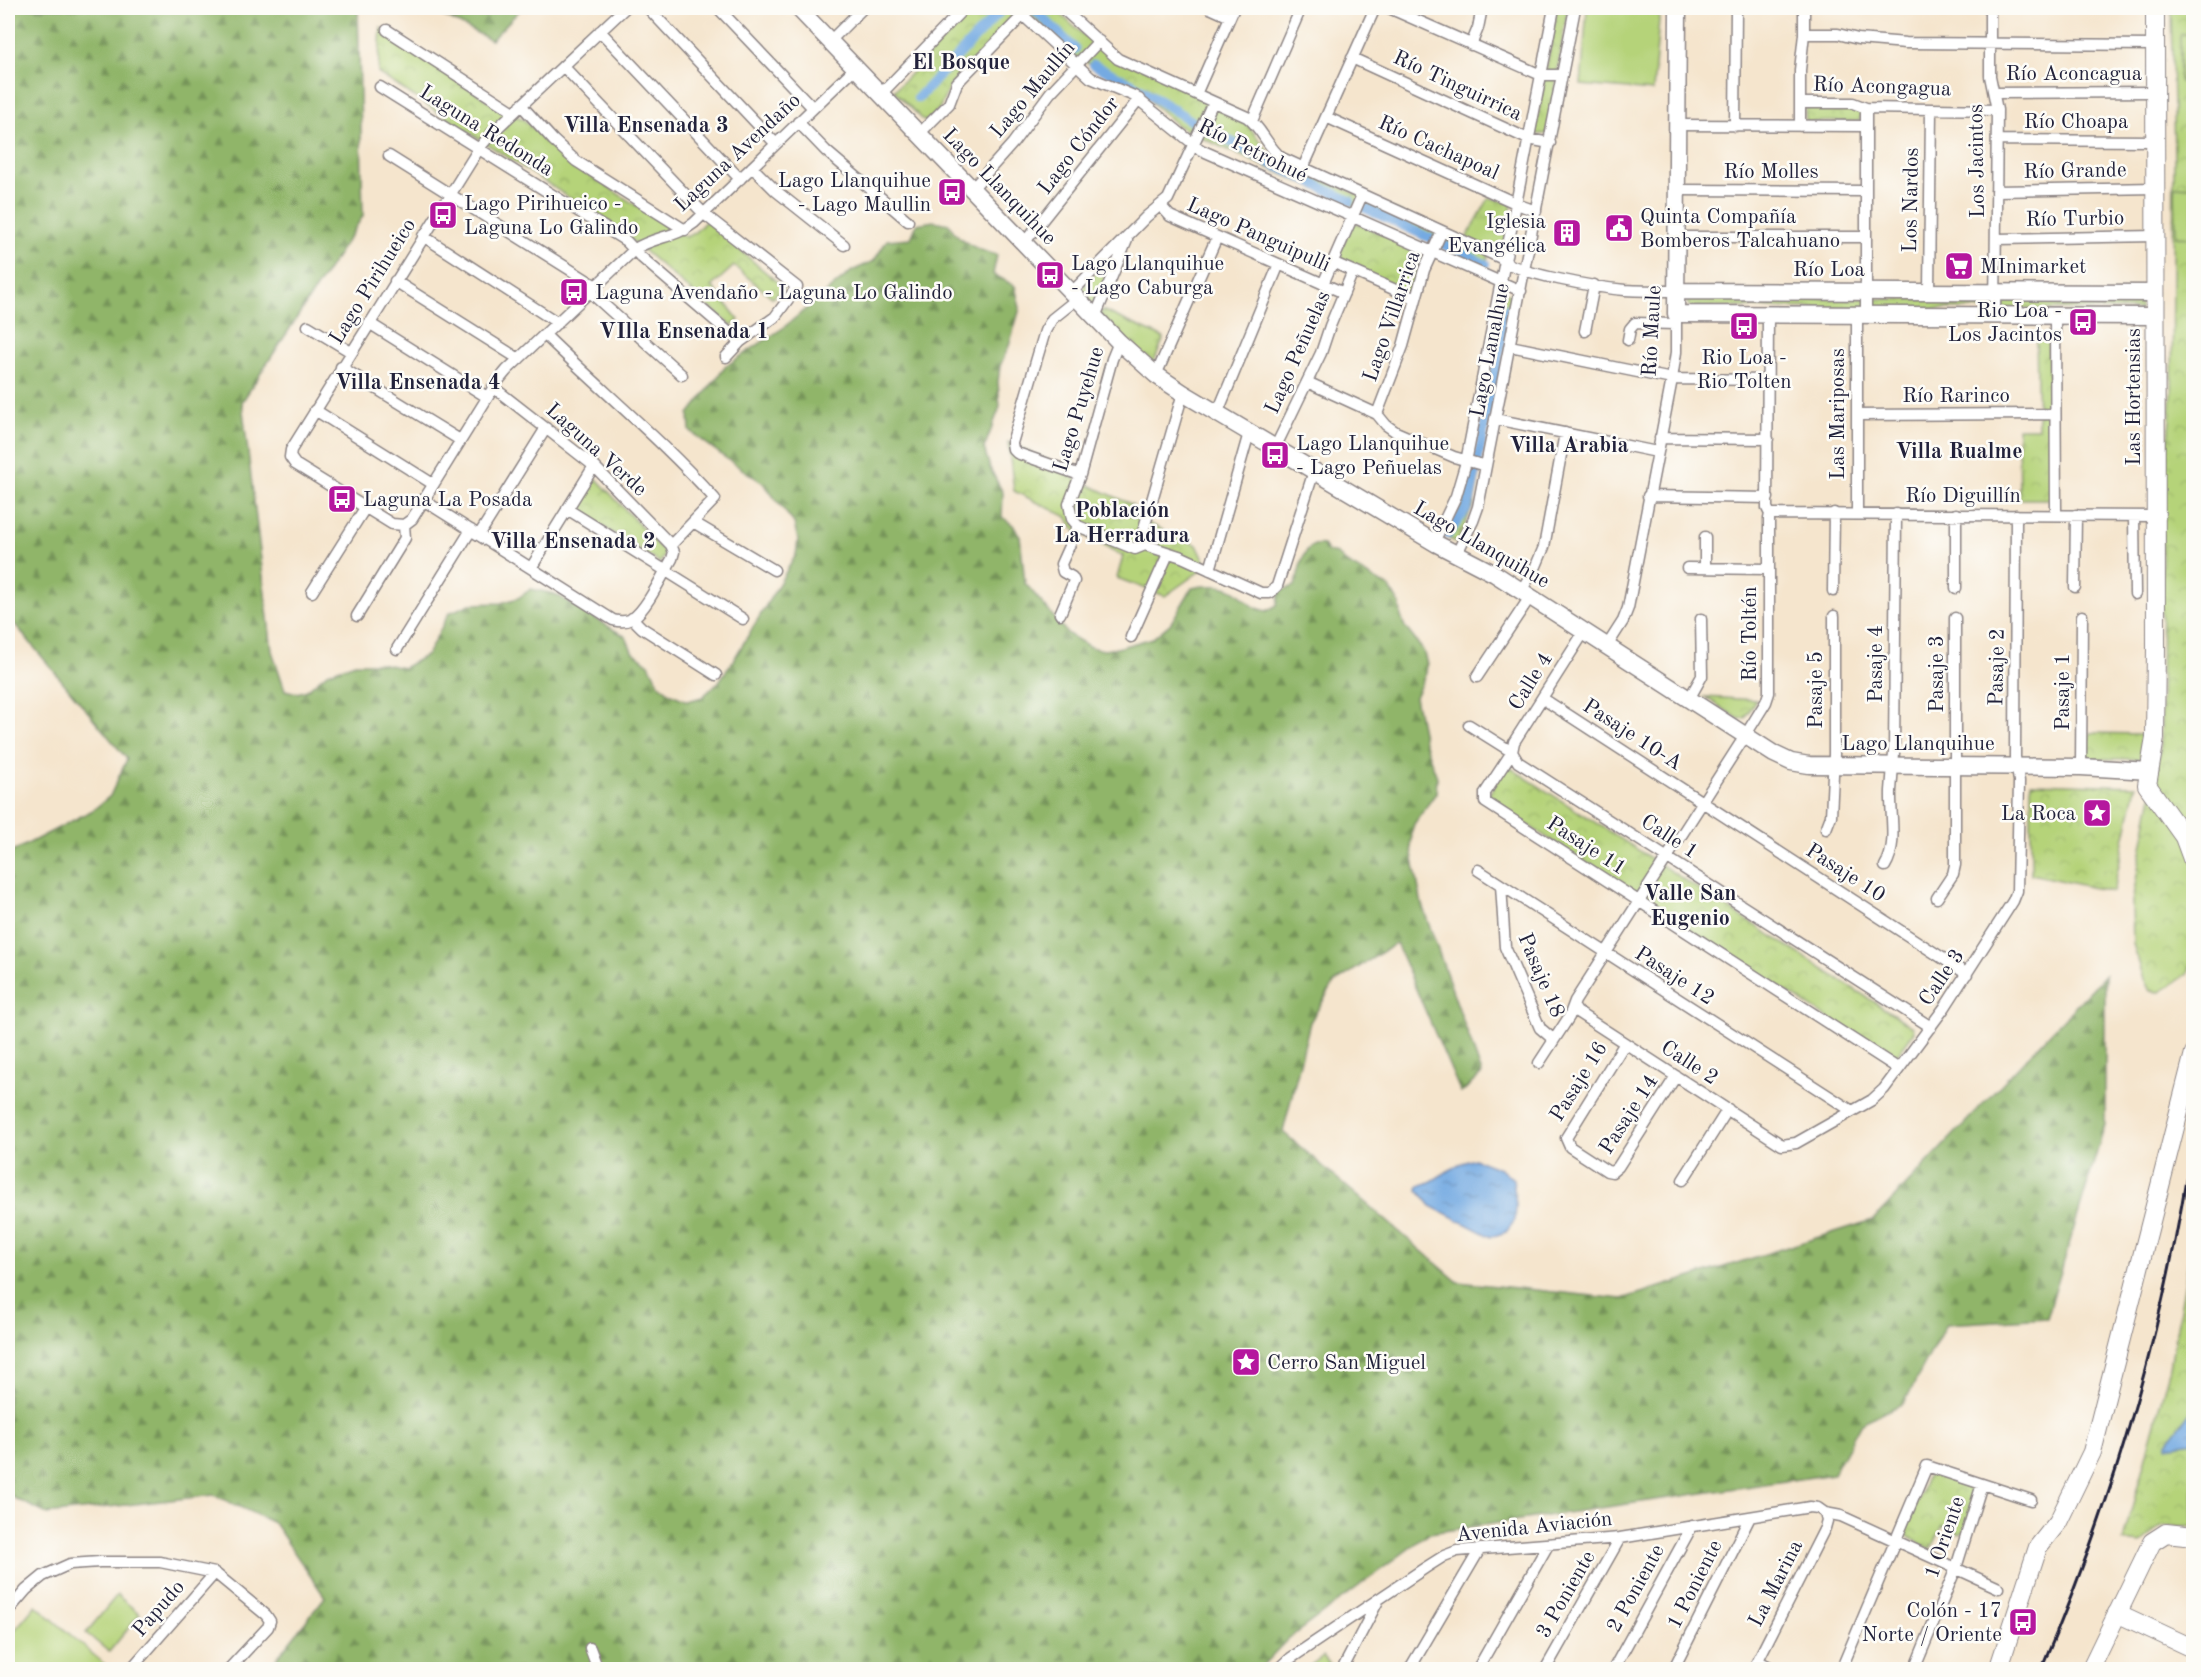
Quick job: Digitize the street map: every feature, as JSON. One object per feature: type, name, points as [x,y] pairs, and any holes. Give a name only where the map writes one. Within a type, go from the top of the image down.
[{"type":"main road","name":"Las Hortensias","points":[[2149,778],[2155,729],[2155,8]]},
{"type":"main road","points":[[2149,778],[2184,837],[2193,864]]},
{"type":"main road","points":[[1998,1670],[2038,1547],[2058,1522],[2092,1452],[2193,1053]]},
{"type":"main road","points":[[2090,1670],[2148,1547],[2162,1534],[2193,1536]]},
{"type":"main road","points":[[2117,1613],[2193,1648]]},
{"type":"street","name":"Lago Pirihueico","points":[[365,508],[295,464],[290,457],[292,447],[480,147],[518,108],[625,8]]},
{"type":"street","points":[[648,8],[776,144]]},
{"type":"street","points":[[718,8],[813,108]]},
{"type":"street","name":"Lago Llanquihue","points":[[798,8],[1074,296],[1119,342],[1156,375],[1217,414],[1456,555],[1485,568],[1774,754],[1791,762],[1809,765],[2081,767],[2149,778]]},
{"type":"street","points":[[830,41],[863,8]]},
{"type":"street","points":[[881,94],[964,8]]},
{"type":"street","name":"Río Petrohué","points":[[1062,8],[1125,62],[1252,120],[1274,151],[1282,158],[1501,258],[1506,264]]},
{"type":"street","points":[[1196,94],[1232,12],[1210,8]]},
{"type":"street","points":[[1252,120],[1301,8]]},
{"type":"street","points":[[1304,168],[1375,8]]},
{"type":"street","points":[[1389,8],[1410,12],[1471,45],[1540,75],[1562,75]]},
{"type":"street","points":[[1471,45],[1482,8]]},
{"type":"street","name":"Lago Lanalhue","points":[[1434,542],[1455,496],[1466,462],[1554,8]]},
{"type":"street","name":"Lago Lanalhue","points":[[1456,555],[1476,515],[1575,8]]},
{"type":"street","name":"Río Maule","points":[[1606,646],[1627,612],[1676,352],[1678,8]]},
{"type":"street","points":[[1735,126],[1736,8]]},
{"type":"street","points":[[1800,126],[1800,70],[1804,8]]},
{"type":"street","name":"Los Jacintos","points":[[1990,8],[1990,76],[1997,110],[1995,315]]},
{"type":"street","points":[[919,134],[949,104],[957,83],[1023,10]]},
{"type":"street","name":"Río Petrohué","points":[[1023,10],[1076,65],[1096,82],[1122,90],[1139,99],[1193,145],[1218,159],[1502,284]]},
{"type":"street","name":"Laguna Redonda","points":[[387,30],[518,108],[576,161],[685,230]]},
{"type":"street","points":[[600,31],[740,178]]},
{"type":"street","points":[[1804,34],[1838,34],[1858,39],[1906,43],[2154,45]]},
{"type":"street","name":"Lago Maullín","points":[[972,189],[1013,143],[1045,98],[1099,41]]},
{"type":"street","name":"Río Tinguirrica","points":[[1352,58],[1528,139],[1550,143]]},
{"type":"street","points":[[563,66],[704,214],[797,287],[776,317],[740,342],[726,357]]},
{"type":"street","name":"Laguna Avendaño","points":[[357,616],[405,538],[404,525],[410,522],[490,392],[519,359],[635,249],[685,230],[704,214],[856,67]]},
{"type":"street","name":"Laguna Redonda","points":[[380,87],[480,147],[626,241],[641,257],[740,342]]},
{"type":"street","name":"Río Aconcagua","points":[[1994,93],[2154,92]]},
{"type":"street","name":"Lago Cóndor","points":[[1024,243],[1139,99]]},
{"type":"street","points":[[1080,475],[1017,453],[1012,443],[1044,331],[1052,319],[1130,233],[1170,196],[1213,102]]},
{"type":"street","name":"Río Acongagua","points":[[1800,103],[1853,103],[1866,108],[1997,110]]},
{"type":"street","name":"Las Mariposas","points":[[1857,513],[1857,415],[1862,315],[1866,291],[1866,108]]},
{"type":"street","name":"Los Nardos","points":[[1929,292],[1931,109]]},
{"type":"street","name":"Río Cachapoal","points":[[1326,117],[1536,211]]},
{"type":"street","points":[[798,122],[826,151],[908,221]]},
{"type":"street","name":"Río Acongagua","points":[[1677,125],[1865,126]]},
{"type":"street","name":"Río Choapa","points":[[1997,140],[2154,141]]},
{"type":"street","points":[[389,156],[593,289],[640,339],[682,375]]},
{"type":"street","points":[[752,167],[776,191],[844,245]]},
{"type":"street","name":"Río Grande","points":[[1996,191],[2155,188]]},
{"type":"street","name":"Río Molles","points":[[1677,190],[1866,191]]},
{"type":"street","name":"Lago Peñuelas","points":[[1323,284],[1362,195]]},
{"type":"street","name":"Lago Panguipulli","points":[[1161,206],[1170,216],[1344,293]]},
{"type":"street","name":"Lago Villarrica","points":[[1377,414],[1403,346],[1424,270],[1442,231]]},
{"type":"street","points":[[1095,317],[1130,233]]},
{"type":"street","points":[[423,236],[558,323]]},
{"type":"street","name":"Río Turbio","points":[[1996,238],[2155,236]]},
{"type":"street","points":[[1156,375],[1217,237]]},
{"type":"street","points":[[1676,237],[1866,237]]},
{"type":"street","name":"Lago Panguipulli","points":[[1332,262],[1416,299]]},
{"type":"street","points":[[1217,414],[1279,264]]},
{"type":"street","name":"Río Loa","points":[[1506,264],[1594,285],[1638,291],[2155,293]]},
{"type":"street","name":"Lago Peñuelas","points":[[1275,448],[1324,346],[1353,272]]},
{"type":"street","points":[[395,281],[519,359]]},
{"type":"street","points":[[1502,284],[1521,291]]},
{"type":"street","points":[[1585,331],[1594,285]]},
{"type":"street","points":[[1628,340],[1630,329],[1635,323],[1768,314],[2155,316]]},
{"type":"street","name":"Río Toltén","points":[[1539,1063],[1574,1007],[1575,1001],[1745,736],[1769,693],[1768,314]]},
{"type":"street","points":[[2055,316],[2056,515]]},
{"type":"street","name":"Laguna Verde","points":[[369,323],[490,392],[546,428],[594,466],[671,545]]},
{"type":"street","points":[[308,326],[351,352]]},
{"type":"street","points":[[423,500],[613,620],[621,622],[632,618],[643,607],[674,555],[671,545],[715,499],[631,414],[591,380],[545,335]]},
{"type":"street","name":"Lago Puyehue","points":[[1078,526],[1073,521],[1069,507],[1119,342]]},
{"type":"street","points":[[1510,346],[1672,379],[1768,380]]},
{"type":"street","points":[[341,367],[460,440]]},
{"type":"street","points":[[1306,382],[1377,414],[1396,432],[1466,462],[1486,466]]},
{"type":"street","points":[[1145,545],[1142,535],[1183,393]]},
{"type":"street","points":[[315,410],[433,484]]},
{"type":"street","name":"Río Rarinco","points":[[1857,415],[2055,414]]},
{"type":"street","points":[[1495,419],[1657,452]]},
{"type":"street","points":[[397,649],[546,428]]},
{"type":"street","name":"Lago Peñuelas","points":[[1210,570],[1249,433]]},
{"type":"street","points":[[1477,677],[1525,594],[1544,547],[1565,433]]},
{"type":"street","points":[[1660,438],[1768,439]]},
{"type":"street","points":[[531,568],[594,466]]},
{"type":"street","points":[[1060,614],[1074,581],[1072,577],[1063,572],[1060,564],[1078,526],[1135,549],[1145,545],[1182,557],[1264,594],[1273,591],[1314,471]]},
{"type":"street","points":[[1648,496],[1768,498]]},
{"type":"street","points":[[312,592],[365,508],[392,524],[404,525]]},
{"type":"street","points":[[567,509],[743,619]]},
{"type":"street","points":[[1833,591],[1834,513]]},
{"type":"street","name":"Río Diguillín","points":[[1770,514],[2156,516]]},
{"type":"street","name":"Pasaje 4","points":[[1885,866],[1892,850],[1896,514]]},
{"type":"street","points":[[1956,514],[1956,588]]},
{"type":"street","name":"Pasaje 2","points":[[2016,515],[2014,757],[2016,766]]},
{"type":"street","points":[[2075,587],[2076,515]]},
{"type":"street","points":[[2134,516],[2135,594]]},
{"type":"street","points":[[693,522],[774,570]]},
{"type":"street","points":[[1705,537],[1706,567]]},
{"type":"street","points":[[1131,637],[1168,554]]},
{"type":"street","points":[[1687,568],[1768,569]]},
{"type":"street","name":"Pasaje 5","points":[[1826,829],[1831,816],[1833,765],[1834,616]]},
{"type":"street","name":"Pasaje 1","points":[[2081,767],[2082,616]]},
{"type":"street","points":[[632,618],[642,628],[716,675]]},
{"type":"street","name":"Pasaje 3","points":[[1937,898],[1953,874],[1955,865],[1955,618]]},
{"type":"street","points":[[1689,699],[1702,676],[1701,619]]},
{"type":"street","name":"Calle 4","points":[[1512,752],[1514,742],[1584,632]]},
{"type":"street","name":"Pasaje 10-A","points":[[1542,698],[1703,802]]},
{"type":"street","name":"Calle 1","points":[[1469,725],[1512,752],[1518,762],[1931,1027]]},
{"type":"street","name":"Pasaje 11","points":[[1512,752],[1485,793],[1484,799],[1487,804],[1899,1069]]},
{"type":"street","name":"Calle 3","points":[[1787,1145],[1796,1143],[1876,1097],[1931,1027],[2013,901],[2017,891],[2019,796],[2016,766]]},
{"type":"street","name":"Pasaje 10","points":[[1703,802],[1967,974]]},
{"type":"street","name":"Pasaje 12","points":[[1478,870],[1852,1111]]},
{"type":"street","name":"Pasaje 18","points":[[1501,885],[1505,947],[1540,1028],[1554,1040]]},
{"type":"street","name":"Calle 2","points":[[1574,1007],[1577,1012],[1728,1110],[1778,1142],[1787,1145]]},
{"type":"street","name":"Pasaje 16","points":[[1612,1172],[1570,1147],[1566,1141],[1568,1132],[1625,1043]]},
{"type":"street","name":"Pasaje 14","points":[[1612,1172],[1618,1167],[1676,1076]]},
{"type":"street","points":[[1683,1180],[1728,1110]]},
{"type":"street","points":[[1840,1670],[1927,1466],[2031,1500]]},
{"type":"street","name":"1 Oriente","points":[[1914,1670],[1956,1568],[1982,1484]]},
{"type":"street","name":"Avenida Aviación","points":[[1278,1670],[1291,1658],[1379,1599],[1444,1556],[1457,1551],[1620,1538],[1810,1507],[1841,1516],[1999,1588]]},
{"type":"street","name":"La Marina","points":[[1755,1665],[1825,1528],[1827,1521],[1825,1513]]},
{"type":"street","name":"1 Poniente","points":[[1673,1670],[1750,1517]]},
{"type":"street","name":"2 Poniente","points":[[1613,1670],[1692,1526]]},
{"type":"street","name":"3 Poniente","points":[[1545,1670],[1620,1538]]},
{"type":"street","points":[[1477,1670],[1548,1545]]},
{"type":"street","points":[[1409,1670],[1480,1549]]},
{"type":"street","points":[[8,1611],[26,1590],[43,1576],[69,1564],[160,1562],[215,1573],[266,1615],[270,1621],[268,1627],[228,1670]]},
{"type":"street","name":"Papudo","points":[[130,1670],[215,1573]]},
{"type":"street","points":[[1342,1670],[1379,1599]]},
{"type":"street","points":[[590,1648],[598,1670]]},
{"type":"street","points":[[1755,1665],[1776,1670]]},
{"type":"green space","points":[[8,8],[358,8],[363,216],[242,402],[272,651],[285,690],[297,693],[307,690],[327,673],[355,663],[379,663],[403,668],[427,655],[449,613],[470,604],[501,603],[518,598],[531,589],[555,594],[626,637],[632,651],[649,664],[658,683],[671,694],[688,701],[702,697],[718,683],[736,656],[796,555],[798,540],[794,523],[763,483],[690,431],[689,414],[726,366],[783,328],[852,271],[874,261],[887,240],[911,238],[917,224],[934,221],[949,224],[958,236],[969,244],[997,255],[993,274],[1015,286],[1020,308],[1009,346],[1000,366],[998,382],[1000,407],[984,448],[990,468],[1003,493],[1002,517],[1013,525],[1020,536],[1025,583],[1068,634],[1090,647],[1104,650],[1153,638],[1171,623],[1192,588],[1202,586],[1220,586],[1230,589],[1253,606],[1267,611],[1277,605],[1280,591],[1295,586],[1303,558],[1310,547],[1323,545],[1328,552],[1338,554],[1345,562],[1390,588],[1400,605],[1405,627],[1423,650],[1427,664],[1426,673],[1415,697],[1424,742],[1437,777],[1436,793],[1414,824],[1411,849],[1422,905],[1482,1074],[1461,1093],[1396,943],[1334,983],[1310,1022],[1283,1132],[1458,1282],[1622,1299],[1873,1220],[2105,975],[2105,1125],[2047,1318],[1946,1324],[1904,1403],[1861,1423],[1833,1474],[1430,1533],[1288,1639],[1259,1669],[268,1669],[325,1597],[274,1523],[214,1495],[47,1514],[8,1495],[8,854],[93,810],[110,796],[127,759],[8,616]]},
{"type":"green space","points":[[428,8],[522,8],[491,40]]},
{"type":"green space","points":[[974,8],[1008,8],[1013,12],[1012,18],[950,86],[939,109],[925,122],[894,91]]},
{"type":"green space","points":[[1023,8],[1054,8],[1081,33],[1119,58],[1212,95],[1239,114],[1274,159],[1490,251],[1485,266],[1191,133],[1177,125],[1133,86],[1074,56]]},
{"type":"green space","points":[[1557,8],[1568,8],[1550,118],[1547,134],[1535,134]]},
{"type":"green space","points":[[1587,8],[1660,8],[1653,91],[1581,85]]},
{"type":"green space","points":[[2171,8],[2193,8],[2194,956],[2188,974],[2160,992],[2150,991],[2133,944],[2132,902],[2161,745],[2162,515],[2172,392],[2174,157]]},
{"type":"green space","points":[[381,28],[503,111],[523,119],[567,161],[685,237],[693,234],[706,221],[784,288],[773,298],[734,266],[712,286],[739,320],[732,326],[622,232],[378,73]]},
{"type":"green space","points":[[2180,34],[2193,34],[2193,83],[2180,82]]},
{"type":"green space","points":[[1807,107],[1854,107],[1860,112],[1860,121],[1806,122]]},
{"type":"green space","points":[[2175,186],[2193,187],[2193,237],[2176,236]]},
{"type":"green space","points":[[1489,198],[1509,202],[1512,205],[1504,253],[1466,239]]},
{"type":"green space","points":[[1356,223],[1422,252],[1424,257],[1413,288],[1408,292],[1341,263],[1338,256],[1351,225]]},
{"type":"green space","points":[[1121,247],[1094,310],[1077,293]]},
{"type":"green space","points":[[1504,293],[1513,295],[1474,504],[1457,543],[1445,537],[1464,499],[1477,450]]},
{"type":"green space","points":[[1689,297],[2141,301],[2140,310],[1690,307],[1686,301]]},
{"type":"green space","points":[[1102,310],[1164,338],[1152,366],[1100,315]]},
{"type":"green space","points":[[2036,337],[2048,337],[2052,499],[2019,499],[2018,428],[2038,428]]},
{"type":"green space","points":[[1008,442],[1066,468],[1071,477],[1133,505],[1129,515],[1197,545],[1207,566],[1165,596],[1117,578],[1123,556],[1075,530],[1067,517],[1014,491]]},
{"type":"green space","points":[[591,478],[596,478],[665,553],[660,563],[578,511],[575,506]]},
{"type":"green space","points":[[1705,697],[1756,700],[1745,718],[1739,719]]},
{"type":"green space","points":[[2089,733],[2141,734],[2140,759],[2086,759]]},
{"type":"green space","points":[[1506,765],[1913,1027],[1914,1032],[1893,1060],[1490,801],[1488,796]]},
{"type":"green space","points":[[2031,783],[2136,786],[2113,892],[2031,874]]},
{"type":"green space","points":[[2193,1236],[2193,1527],[2164,1526],[2147,1536],[2141,1543],[2123,1541],[2170,1367]]},
{"type":"green space","points":[[1929,1473],[1977,1488],[1965,1532],[1960,1534],[1943,1525],[1931,1550],[1904,1534]]},
{"type":"green space","points":[[117,1595],[140,1614],[109,1652],[86,1633]]},
{"type":"green space","points":[[36,1605],[110,1669],[8,1669],[8,1638]]},
{"type":"green space","points":[[1323,1656],[1334,1669],[1306,1669]]},
{"type":"water","points":[[1474,1159],[1500,1169],[1513,1179],[1515,1220],[1506,1232],[1491,1237],[1431,1206],[1418,1190],[1419,1186],[1432,1181],[1459,1164]]},
{"type":"water","points":[[2193,1409],[2193,1442],[2167,1446],[2167,1443]]},
{"type":"waterway","points":[[918,98],[1003,8]]},
{"type":"waterway","points":[[1036,11],[1075,49]]},
{"type":"waterway","points":[[1094,65],[1133,84],[1193,122]]},
{"type":"waterway","points":[[1207,129],[1350,201]]},
{"type":"waterway","points":[[1365,208],[1430,238]]},
{"type":"waterway","points":[[1442,244],[1485,264]]},
{"type":"waterway","points":[[1448,534],[1465,511],[1470,499],[1508,309]]},
{"type":"railway","points":[[2041,1670],[2093,1539],[2136,1403],[2170,1266],[2194,1127]]},
{"type":"place","name":"Lago Llanquihue - Lago Maullin","points":[[952,192]]},
{"type":"place","name":"Lago Pirihueico - Laguna Lo Galindo","points":[[443,215]]},
{"type":"place","name":"Quinta Compañía Bomberos Talcahuano","points":[[1619,228]]},
{"type":"place","name":"Iglesia Evangélica","points":[[1567,233]]},
{"type":"place","name":"MInimarket","points":[[1959,266]]},
{"type":"place","name":"Lago Llanquihue - Lago Caburga","points":[[1050,275]]},
{"type":"place","name":"Laguna Avendaño - Laguna Lo Galindo","points":[[574,292]]},
{"type":"place","name":"Rio Loa - Los Jacintos","points":[[2083,322]]},
{"type":"place","name":"Rio Loa - Rio Tolten","points":[[1744,326]]},
{"type":"place","name":"Lago Llanquihue - Lago Peñuelas","points":[[1275,455]]},
{"type":"place","name":"Laguna La Posada","points":[[342,499]]},
{"type":"place","name":"La Roca","points":[[2097,813]]},
{"type":"place","name":"Cerro San Miguel","points":[[1246,1362]]},
{"type":"place","name":"Colón - 17 Norte / Oriente","points":[[2023,1622]]},
{"type":"district","name":"El Bosque","points":[[961,61]]},
{"type":"district","name":"Villa Ensenada 3","points":[[646,124]]},
{"type":"district","name":"VIlla Ensenada 1","points":[[684,330]]},
{"type":"district","name":"Villa Ensenada 4","points":[[418,381]]},
{"type":"district","name":"Villa Arabia","points":[[1569,444]]},
{"type":"district","name":"Villa Rualme","points":[[1959,450]]},
{"type":"district","name":"Población La Herradura","points":[[1122,522]]},
{"type":"district","name":"Villa Ensenada 2","points":[[573,540]]},
{"type":"district","name":"Valle San Eugenio","points":[[1690,904]]}]
